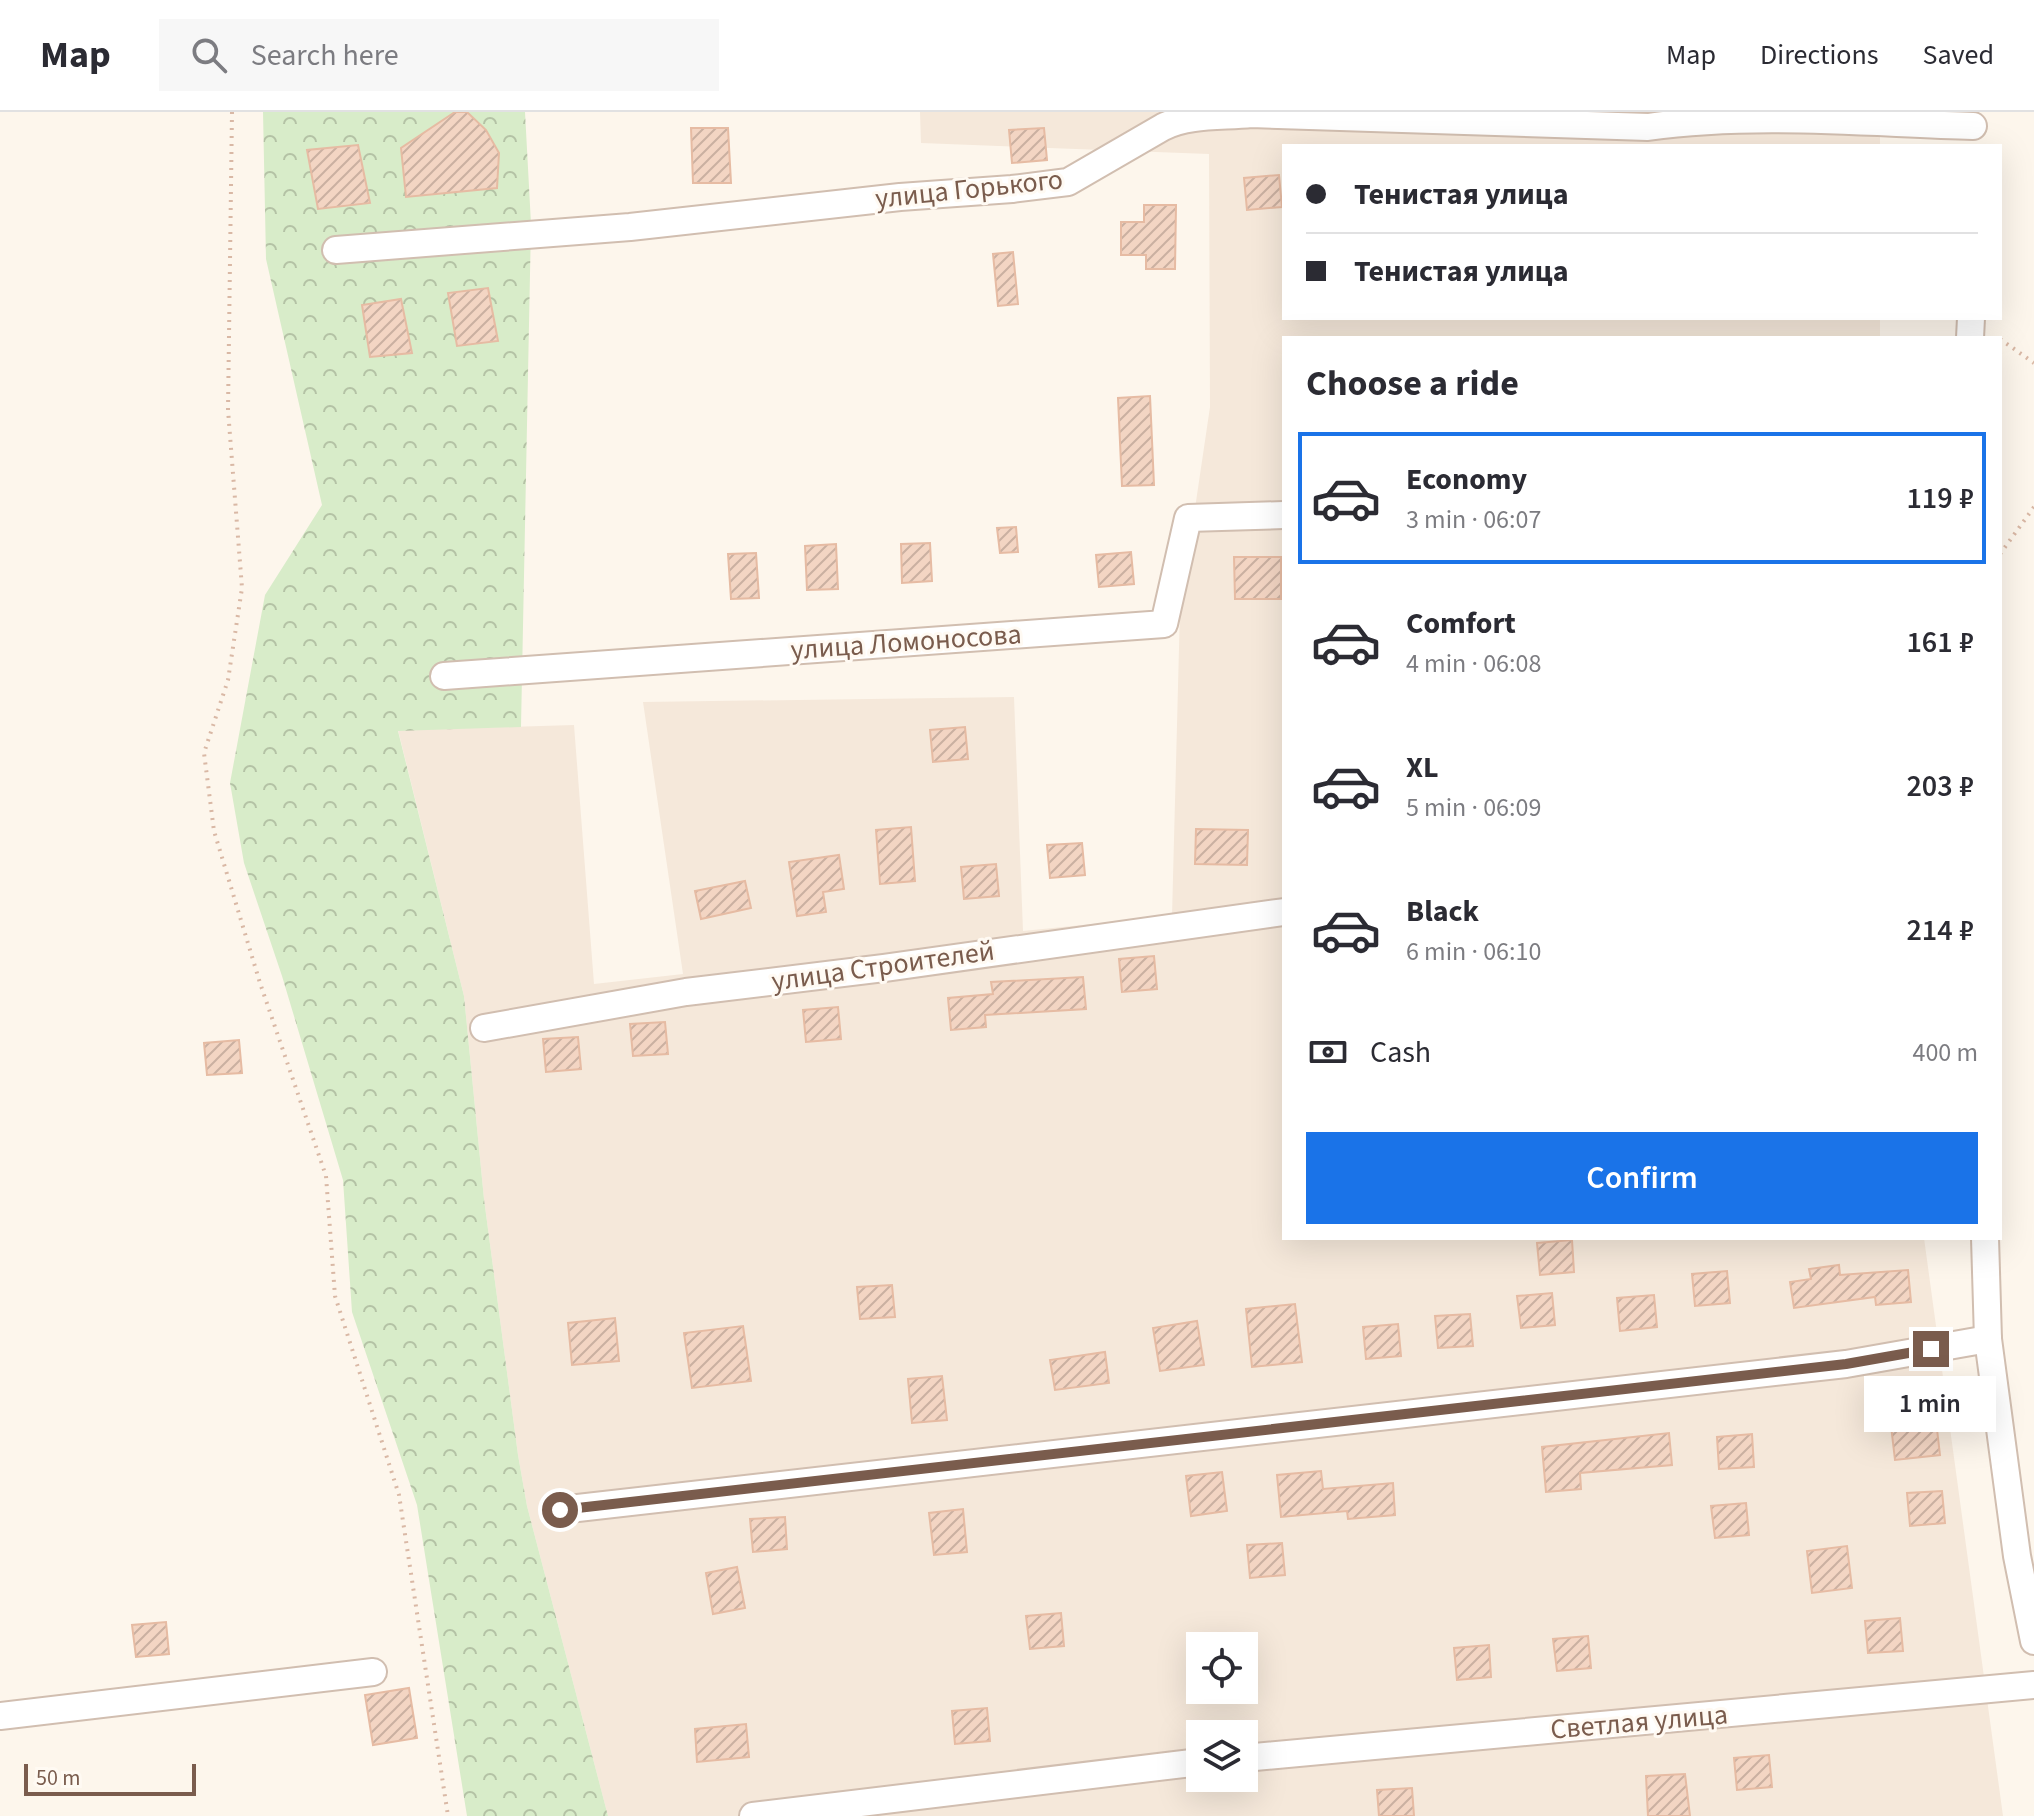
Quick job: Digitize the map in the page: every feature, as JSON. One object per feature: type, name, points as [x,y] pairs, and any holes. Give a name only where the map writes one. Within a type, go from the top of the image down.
[{"type":"street","name":"улица Горького","points":[[336,250],[630,227],[1068,182],[1177,120],[1251,114],[1648,127],[1745,119],[1973,128]]},
{"type":"street","name":"улица Ломоносова","points":[[444,676],[1164,624],[1188,518],[1282,515]]},
{"type":"street","name":"улица Строителей","points":[[484,1028],[686,992],[884,968],[1282,912]]},
{"type":"street","points":[[1985,1240],[1988,1339],[2017,1556],[2034,1641]]},
{"type":"street","points":[[560,1510],[1846,1364],[1988,1339]]},
{"type":"street","points":[[0,1716],[373,1672]]},
{"type":"street","name":"Светлая улица","points":[[1258,1757],[2034,1685]]},
{"type":"street","points":[[753,1816],[1186,1764]]},
{"type":"path","points":[[232,112],[228,410],[242,588],[228,680],[204,753],[214,831],[260,983],[326,1176],[335,1296],[399,1495],[448,1816]]},
{"type":"path","points":[[2002,340],[2034,363]]},
{"type":"path","points":[[2002,551],[2034,507]]},
{"type":"shaded area","points":[[920,112],[1880,112],[1880,144],[1282,144],[1282,320],[1880,320],[1880,336],[1282,336],[1282,1240],[1924,1240],[2003,1816],[608,1816],[527,1506],[484,1199],[464,996],[398,730],[574,725],[594,984],[683,974],[643,702],[1014,697],[1023,931],[1172,916],[1180,610],[1210,407],[1209,154],[921,143]]},
{"type":"green space","points":[[263,112],[525,112],[531,224],[521,727],[398,731],[464,996],[484,1199],[527,1506],[608,1816],[467,1816],[417,1505],[352,1312],[343,1180],[282,976],[244,863],[230,783],[265,595],[322,505],[266,259]]},
{"type":"building","points":[[455,112],[467,112],[486,130],[499,153],[497,188],[406,197],[401,148]]},
{"type":"building","points":[[691,128],[728,128],[731,183],[693,183]]},
{"type":"building","points":[[1044,128],[1047,160],[1012,163],[1009,130]]},
{"type":"building","points":[[358,145],[370,203],[318,209],[307,150]]},
{"type":"building","points":[[1279,175],[1282,207],[1247,210],[1244,178]]},
{"type":"building","points":[[1144,205],[1176,205],[1175,269],[1146,269],[1146,255],[1121,255],[1121,222],[1144,222]]},
{"type":"building","points":[[1013,252],[1018,304],[998,306],[993,254]]},
{"type":"building","points":[[488,288],[498,341],[457,346],[448,293]]},
{"type":"building","points":[[401,299],[412,353],[370,357],[362,305]]},
{"type":"building","points":[[1150,396],[1154,485],[1122,486],[1118,398]]},
{"type":"building","points":[[1016,527],[1018,552],[1000,553],[997,528]]},
{"type":"building","points":[[930,543],[932,581],[902,583],[901,544]]},
{"type":"building","points":[[836,544],[838,589],[807,590],[805,546]]},
{"type":"building","points":[[1131,552],[1134,584],[1099,587],[1096,555]]},
{"type":"building","points":[[756,553],[759,598],[731,599],[728,554]]},
{"type":"building","points":[[1234,557],[1281,557],[1281,599],[1235,599]]},
{"type":"building","points":[[965,727],[968,759],[933,762],[930,730]]},
{"type":"building","points":[[911,827],[915,881],[880,884],[876,830]]},
{"type":"building","points":[[1196,829],[1248,830],[1247,865],[1195,864]]},
{"type":"building","points":[[1082,843],[1085,875],[1050,878],[1047,845]]},
{"type":"building","points":[[839,855],[844,889],[823,892],[826,912],[797,916],[789,862]]},
{"type":"building","points":[[996,864],[999,896],[964,899],[961,867]]},
{"type":"building","points":[[745,881],[751,908],[701,919],[695,891]]},
{"type":"building","points":[[1154,956],[1157,989],[1122,992],[1119,959]]},
{"type":"building","points":[[1083,977],[1086,1009],[985,1015],[986,1027],[951,1030],[948,998],[993,994],[991,982]]},
{"type":"building","points":[[838,1007],[841,1039],[806,1042],[803,1010]]},
{"type":"building","points":[[665,1022],[668,1054],[633,1056],[630,1024]]},
{"type":"building","points":[[578,1037],[581,1069],[546,1072],[543,1039]]},
{"type":"building","points":[[239,1040],[242,1073],[207,1075],[204,1043]]},
{"type":"building","points":[[1572,1240],[1574,1272],[1540,1275],[1537,1243]]},
{"type":"building","points":[[1839,1265],[1840,1275],[1908,1270],[1911,1302],[1876,1305],[1875,1297],[1794,1308],[1790,1282],[1811,1279],[1809,1269]]},
{"type":"building","points":[[1727,1271],[1730,1303],[1695,1306],[1692,1274]]},
{"type":"building","points":[[892,1285],[895,1317],[860,1319],[857,1287]]},
{"type":"building","points":[[1552,1293],[1555,1325],[1521,1328],[1517,1296]]},
{"type":"building","points":[[1654,1295],[1657,1327],[1620,1331],[1617,1298]]},
{"type":"building","points":[[1295,1304],[1302,1362],[1252,1367],[1246,1309]]},
{"type":"building","points":[[1470,1314],[1473,1346],[1438,1348],[1435,1316]]},
{"type":"building","points":[[615,1318],[619,1361],[572,1365],[568,1323]]},
{"type":"building","points":[[1197,1321],[1204,1365],[1160,1371],[1153,1328]]},
{"type":"building","points":[[1398,1324],[1401,1356],[1366,1359],[1363,1327]]},
{"type":"building","points":[[743,1326],[751,1381],[692,1388],[684,1333]]},
{"type":"building","points":[[1105,1352],[1109,1383],[1055,1390],[1050,1360]]},
{"type":"building","points":[[942,1376],[947,1420],[912,1423],[908,1379]]},
{"type":"building","points":[[1935,1412],[1940,1455],[1895,1460],[1890,1417]]},
{"type":"building","points":[[1669,1433],[1672,1465],[1580,1473],[1581,1489],[1546,1492],[1542,1447]]},
{"type":"building","points":[[1752,1434],[1754,1467],[1719,1469],[1717,1437]]},
{"type":"building","points":[[1321,1471],[1323,1489],[1393,1483],[1395,1515],[1348,1519],[1347,1511],[1281,1517],[1277,1475]]},
{"type":"building","points":[[1222,1472],[1227,1511],[1191,1516],[1186,1476]]},
{"type":"building","points":[[1942,1491],[1945,1523],[1910,1526],[1907,1493]]},
{"type":"building","points":[[1746,1503],[1749,1535],[1715,1538],[1711,1506]]},
{"type":"building","points":[[963,1509],[967,1552],[934,1555],[929,1513]]},
{"type":"building","points":[[785,1517],[787,1549],[753,1552],[750,1519]]},
{"type":"building","points":[[1282,1543],[1285,1575],[1250,1578],[1247,1545]]},
{"type":"building","points":[[1847,1546],[1852,1588],[1812,1593],[1807,1551]]},
{"type":"building","points":[[737,1567],[745,1608],[713,1614],[706,1573]]},
{"type":"building","points":[[1061,1613],[1064,1646],[1030,1649],[1026,1616]]},
{"type":"building","points":[[1900,1618],[1903,1651],[1868,1653],[1865,1621]]},
{"type":"building","points":[[166,1622],[169,1654],[136,1657],[132,1625]]},
{"type":"building","points":[[1588,1636],[1591,1668],[1557,1671],[1553,1639]]},
{"type":"building","points":[[1489,1645],[1491,1677],[1457,1680],[1454,1648]]},
{"type":"building","points":[[409,1688],[417,1738],[373,1745],[365,1695]]},
{"type":"building","points":[[987,1708],[990,1741],[955,1744],[952,1711]]},
{"type":"building","points":[[746,1724],[749,1757],[697,1762],[695,1729]]},
{"type":"building","points":[[1769,1755],[1772,1787],[1737,1790],[1734,1758]]},
{"type":"building","points":[[1685,1774],[1690,1816],[1648,1816],[1646,1776]]},
{"type":"building","points":[[1412,1788],[1414,1816],[1379,1816],[1377,1790]]},
{"type":"route","points":[[560,1510],[1846,1364],[1931,1349]]}]
